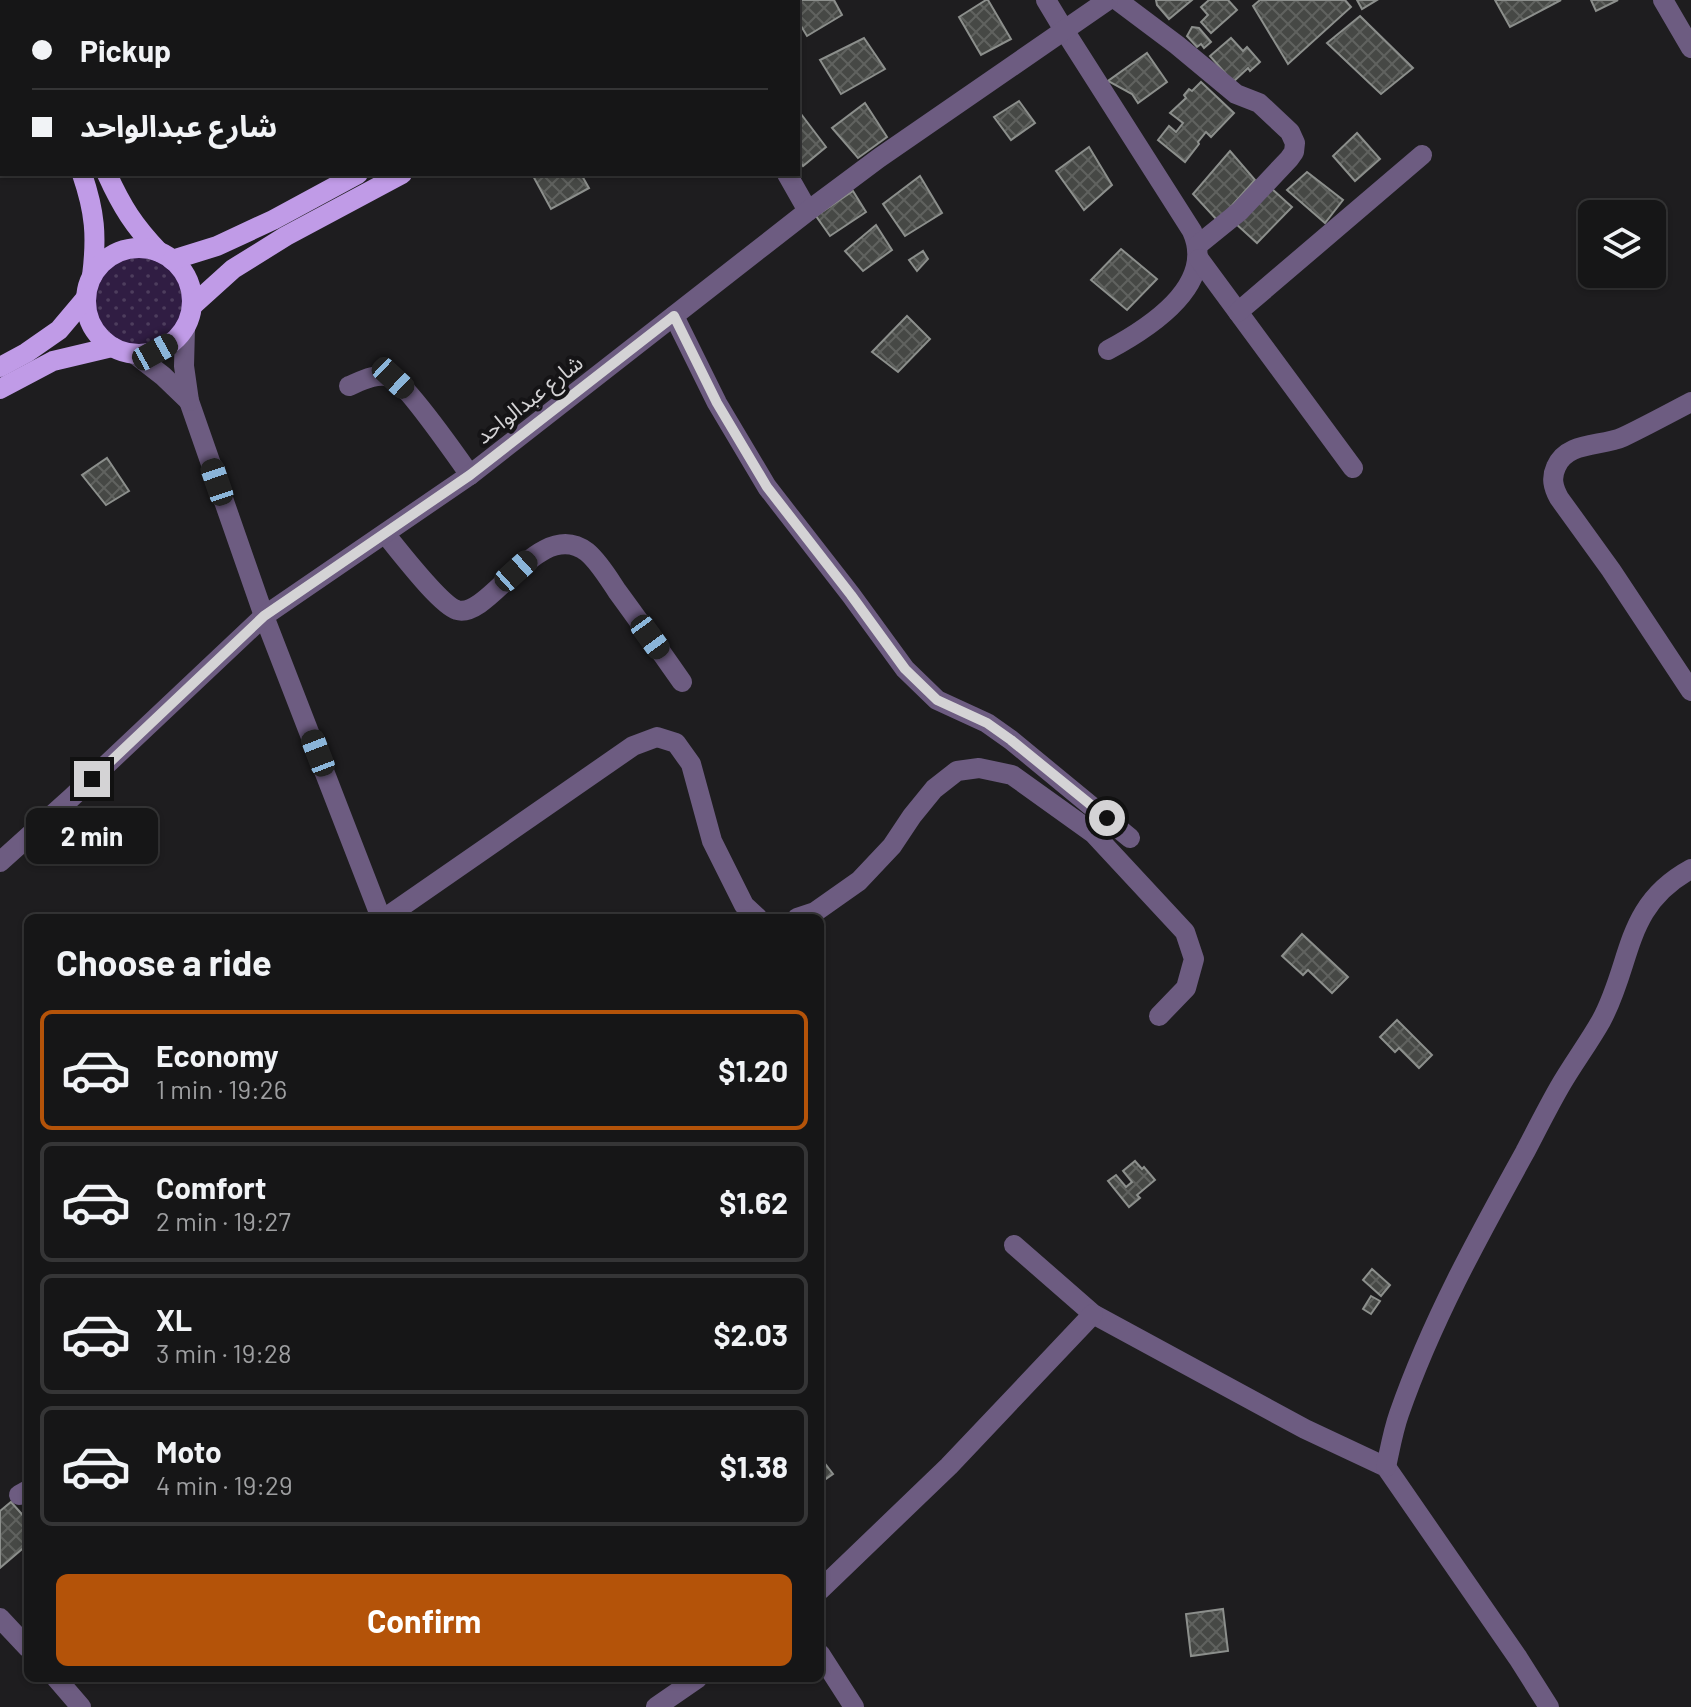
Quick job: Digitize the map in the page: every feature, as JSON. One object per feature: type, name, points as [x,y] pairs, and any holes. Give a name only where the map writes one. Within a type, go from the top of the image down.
[{"type":"main road","points":[[83,176],[94,212],[96,246],[86,298],[88,317],[97,335],[112,347],[136,355],[155,352],[172,342],[185,328],[192,306],[190,289],[183,273],[132,222],[108,176]]},
{"type":"main road","points":[[92,276],[104,261],[121,252],[140,248],[165,256],[217,246],[354,176]]},
{"type":"main road","points":[[192,306],[233,269],[286,236],[398,176]]},
{"type":"main road","points":[[2,361],[26,353],[59,330],[86,298]]},
{"type":"main road","points":[[0,389],[53,361],[112,347]]},
{"type":"street","points":[[1046,0],[1192,231],[1198,252],[1238,312],[1353,468]]},
{"type":"street","name":"شارع عبدالواحد","points":[[0,862],[264,616],[470,475],[879,158],[1108,0]]},
{"type":"street","points":[[1108,350],[1132,337],[1174,304],[1191,282],[1198,252],[1289,159],[1295,143],[1290,132],[1259,103],[1236,94],[1117,0]]},
{"type":"street","points":[[1663,0],[1691,48]]},
{"type":"street","points":[[1238,312],[1422,155]]},
{"type":"street","points":[[788,176],[808,211]]},
{"type":"street","points":[[674,316],[717,403],[767,487],[905,669],[937,700],[987,723],[1011,740],[1130,838]]},
{"type":"street","points":[[185,328],[184,366],[189,401],[264,616],[381,914]]},
{"type":"street","points":[[136,355],[189,401]]},
{"type":"street","points":[[349,386],[374,376],[393,378],[407,390],[470,475]]},
{"type":"street","points":[[1691,402],[1620,438],[1569,452],[1558,462],[1553,479],[1559,498],[1691,691]]},
{"type":"street","points":[[385,534],[441,598],[454,609],[464,611],[483,601],[532,556],[556,545],[573,546],[587,552],[682,682]]},
{"type":"street","points":[[389,914],[633,746],[657,737],[676,743],[691,764],[712,841],[744,905],[754,914]]},
{"type":"street","points":[[809,914],[859,881],[892,846],[934,789],[957,771],[979,768],[1012,775],[1093,833],[1185,932],[1194,959],[1186,988],[1159,1016]]},
{"type":"street","points":[[1386,1467],[1398,1417],[1440,1314],[1480,1231],[1601,1020],[1639,920],[1666,886],[1691,869]]},
{"type":"street","points":[[1014,1245],[1093,1314],[1305,1429],[1386,1467],[1549,1707]]},
{"type":"street","points":[[824,1586],[949,1466],[1093,1314]]},
{"type":"street","points":[[0,1618],[24,1644]]},
{"type":"street","points":[[824,1660],[854,1707]]},
{"type":"street","points":[[59,1682],[81,1707]]},
{"type":"street","points":[[656,1707],[692,1682]]},
{"type":"shaded area","points":[[139,256],[156,259],[171,269],[181,284],[184,301],[181,318],[171,333],[156,343],[139,346],[122,343],[107,333],[97,318],[94,301],[97,284],[107,269],[122,259]]},
{"type":"building","points":[[800,0],[834,0],[842,15],[807,36],[800,24]]},
{"type":"building","points":[[986,0],[1011,39],[981,55],[959,17]]},
{"type":"building","points":[[1156,0],[1192,0],[1169,19]]},
{"type":"building","points":[[1209,0],[1228,0],[1237,10],[1211,33],[1201,22],[1208,15],[1201,7]]},
{"type":"building","points":[[1260,0],[1345,0],[1351,7],[1288,64],[1253,6]]},
{"type":"building","points":[[1357,0],[1377,0],[1362,9]]},
{"type":"building","points":[[1495,0],[1561,0],[1510,27]]},
{"type":"building","points":[[1591,0],[1618,0],[1596,11]]},
{"type":"building","points":[[1360,16],[1413,68],[1381,94],[1327,43]]},
{"type":"building","points":[[1192,27],[1199,28],[1211,42],[1204,48],[1201,44],[1197,47],[1187,36]]},
{"type":"building","points":[[864,38],[885,69],[841,94],[820,60]]},
{"type":"building","points":[[1231,38],[1243,51],[1247,47],[1260,62],[1233,82],[1210,56]]},
{"type":"building","points":[[1147,53],[1167,82],[1138,103],[1132,94],[1108,81]]},
{"type":"building","points":[[1201,82],[1234,113],[1211,137],[1206,132],[1185,162],[1158,140],[1169,126],[1176,132],[1183,123],[1170,113],[1186,98],[1184,95],[1189,89],[1192,91]]},
{"type":"building","points":[[1019,101],[1035,123],[1011,140],[994,117]]},
{"type":"building","points":[[865,103],[887,137],[858,158],[832,128]]},
{"type":"building","points":[[800,115],[826,147],[803,166],[800,162]]},
{"type":"building","points":[[1357,133],[1380,159],[1355,181],[1333,156]]},
{"type":"building","points":[[1089,147],[1112,185],[1084,210],[1056,171]]},
{"type":"building","points":[[1230,151],[1255,180],[1218,221],[1193,194]]},
{"type":"building","points":[[1307,172],[1343,200],[1325,223],[1287,190]]},
{"type":"building","points":[[533,176],[582,176],[589,188],[551,209]]},
{"type":"building","points":[[920,176],[942,213],[905,236],[883,204]]},
{"type":"building","points":[[1272,189],[1292,207],[1257,243],[1235,223]]},
{"type":"building","points":[[853,191],[866,212],[830,236],[816,216]]},
{"type":"building","points":[[876,225],[892,250],[863,271],[845,251]]},
{"type":"building","points":[[1121,249],[1157,279],[1127,310],[1091,280]]},
{"type":"building","points":[[923,251],[928,259],[917,271],[909,260]]},
{"type":"building","points":[[907,316],[930,339],[898,372],[872,352]]},
{"type":"building","points":[[107,458],[129,491],[106,505],[82,475]]},
{"type":"building","points":[[1302,934],[1348,977],[1332,993],[1308,970],[1303,975],[1282,956]]},
{"type":"building","points":[[1397,1020],[1432,1055],[1419,1068],[1399,1048],[1395,1052],[1380,1037]]},
{"type":"building","points":[[1135,1161],[1155,1180],[1137,1195],[1140,1198],[1129,1207],[1108,1181],[1116,1175],[1126,1187],[1132,1182],[1123,1171]]},
{"type":"building","points":[[1372,1269],[1390,1285],[1381,1296],[1363,1280]]},
{"type":"building","points":[[1371,1296],[1380,1301],[1371,1314],[1363,1309]]},
{"type":"building","points":[[824,1462],[833,1474],[824,1480]]},
{"type":"building","points":[[11,1502],[24,1517],[24,1547],[0,1568],[0,1511]]},
{"type":"building","points":[[1223,1609],[1228,1651],[1191,1656],[1186,1614]]},
{"type":"route","points":[[92,779],[264,616],[470,475],[674,316],[717,403],[767,487],[905,669],[937,700],[987,723],[1107,818]]}]
